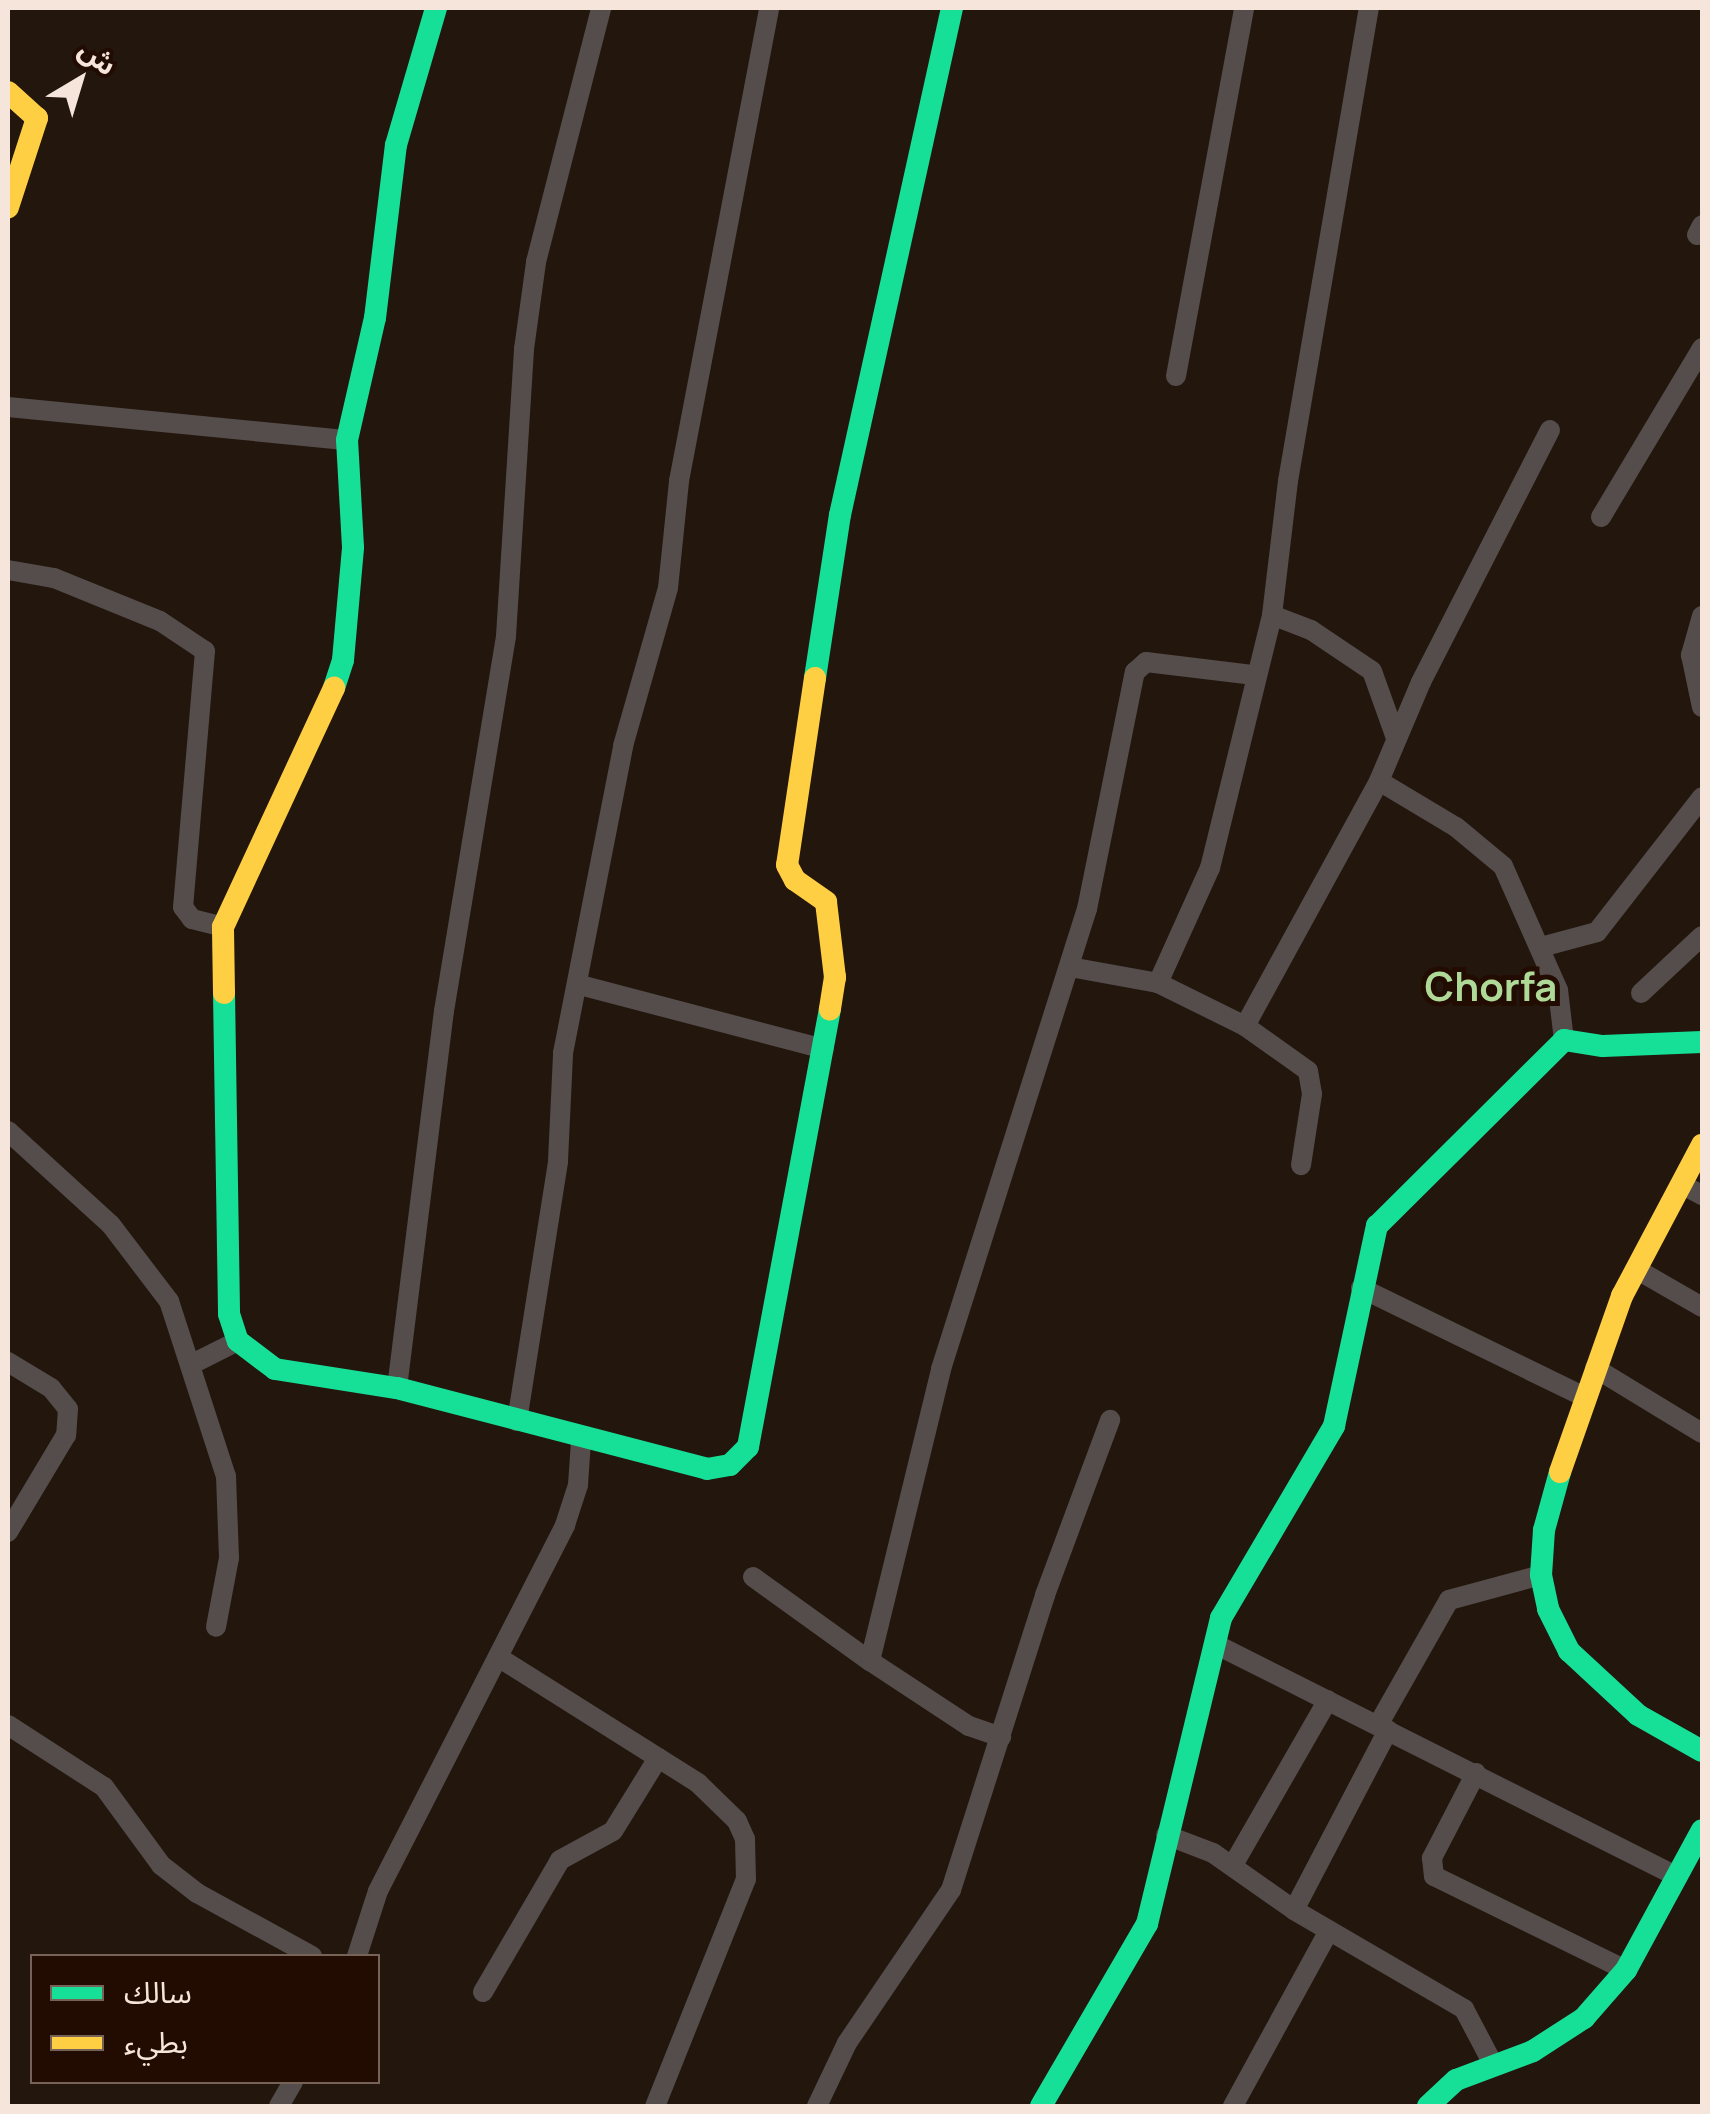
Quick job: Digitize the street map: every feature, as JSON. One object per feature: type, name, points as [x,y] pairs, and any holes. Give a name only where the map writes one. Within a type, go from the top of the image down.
[{"type":"street","points":[[436,8],[396,145],[375,318],[347,440],[353,547],[343,660],[323,719],[223,927],[229,1314],[238,1340],[275,1369],[397,1388],[580,1441],[707,1469],[730,1465],[748,1447],[824,1049],[835,977],[831,924],[826,902],[795,880],[787,865],[840,515],[952,8]]},
{"type":"street","points":[[397,1388],[444,1011],[506,636],[524,349],[536,262],[601,8]]},
{"type":"street","points":[[517,1421],[558,1161],[562,1054],[580,985],[624,746],[668,588],[679,481],[769,8]]},
{"type":"street","points":[[1176,376],[1244,8]]},
{"type":"street","points":[[1158,982],[1210,868],[1254,674],[1272,615],[1288,480],[1369,8]]},
{"type":"street","points":[[8,92],[37,118],[13,178],[8,207]]},
{"type":"street","points":[[1601,516],[1702,350]]},
{"type":"street","points":[[8,407],[347,440]]},
{"type":"street","points":[[1245,1026],[1379,781],[1396,738],[1550,430]]},
{"type":"street","points":[[8,570],[54,578],[160,621],[206,651],[183,908],[192,919],[223,927]]},
{"type":"street","points":[[1272,615],[1311,630],[1372,671],[1396,738]]},
{"type":"street","points":[[1702,616],[1691,656],[1702,707]]},
{"type":"street","points":[[870,1661],[941,1369],[1070,967],[1108,822],[1138,666],[1254,674]]},
{"type":"street","points":[[1379,781],[1456,827],[1503,866],[1558,990],[1564,1040]]},
{"type":"street","points":[[1541,947],[1596,932],[1702,797]]},
{"type":"street","points":[[1641,993],[1702,936]]},
{"type":"street","points":[[1070,967],[1158,982],[1245,1026],[1308,1071],[1312,1094],[1300,1165]]},
{"type":"street","points":[[580,985],[824,1049]]},
{"type":"street","points":[[1564,1040],[1603,1046],[1702,1042]]},
{"type":"street","points":[[1040,2106],[1148,1924],[1166,1835],[1215,1644],[1232,1599],[1334,1426],[1367,1252],[1394,1203],[1564,1040]]},
{"type":"street","points":[[8,1131],[60,1172],[152,1273],[192,1364],[212,1420],[230,1518],[216,1627]]},
{"type":"street","points":[[1702,1146],[1636,1269],[1582,1396],[1544,1530],[1541,1575],[1548,1609],[1569,1651],[1638,1715],[1702,1750]]},
{"type":"street","points":[[1681,1184],[1702,1195]]},
{"type":"street","points":[[1636,1269],[1702,1307]]},
{"type":"street","points":[[1362,1288],[1582,1396]]},
{"type":"street","points":[[192,1364],[238,1340]]},
{"type":"street","points":[[8,1362],[51,1388],[68,1410],[66,1435],[8,1532]]},
{"type":"street","points":[[1595,1368],[1702,1432]]},
{"type":"street","points":[[817,2106],[847,2043],[950,1890],[1110,1420]]},
{"type":"street","points":[[358,1954],[378,1891],[566,1524],[578,1485],[580,1441]]},
{"type":"street","points":[[1294,1910],[1449,1600],[1541,1575]]},
{"type":"street","points":[[753,1577],[941,1710],[1001,1737]]},
{"type":"street","points":[[1215,1644],[1678,1876]]},
{"type":"street","points":[[498,1657],[698,1783],[737,1822],[748,1859],[655,2106]]},
{"type":"street","points":[[1232,1865],[1328,1700]]},
{"type":"street","points":[[8,1725],[104,1787],[162,1865],[197,1893],[308,1954]]},
{"type":"street","points":[[483,1992],[560,1860],[613,1831],[658,1758]]},
{"type":"street","points":[[1476,1773],[1432,1858],[1434,1876],[1626,1970]]},
{"type":"street","points":[[1428,2106],[1456,2080],[1494,2066],[1584,2018],[1626,1970],[1702,1830]]},
{"type":"street","points":[[1166,1835],[1232,1865],[1294,1910],[1464,2009],[1494,2066]]},
{"type":"street","points":[[1233,2106],[1329,1931]]},
{"type":"street","points":[[279,2106],[292,2084]]},
{"type":"traffic: fast","points":[[334,688],[343,660],[353,547],[347,440],[375,318],[396,145],[436,8]]},
{"type":"traffic: fast","points":[[815,678],[840,515],[952,8]]},
{"type":"traffic: fast","points":[[224,993],[229,1314],[238,1341],[275,1369],[397,1388],[707,1469],[730,1465],[748,1447],[830,1010]]},
{"type":"traffic: fast","points":[[1041,2106],[1147,1924],[1221,1618],[1334,1426],[1377,1226],[1564,1040],[1603,1046],[1702,1042]]},
{"type":"traffic: fast","points":[[1560,1472],[1544,1530],[1541,1575],[1548,1609],[1569,1651],[1638,1715],[1702,1751]]},
{"type":"traffic: fast","points":[[1428,2106],[1456,2080],[1533,2051],[1584,2018],[1626,1970],[1702,1830]]},
{"type":"traffic: slow","points":[[8,92],[37,118],[8,207]]},
{"type":"traffic: slow","points":[[815,678],[787,865],[795,880],[826,902],[835,977],[830,1010]]},
{"type":"traffic: slow","points":[[224,993],[223,927],[334,688]]},
{"type":"traffic: slow","points":[[1560,1472],[1622,1296],[1702,1145]]},
{"type":"district","name":"Chorfa","points":[[1491,986]]}]
